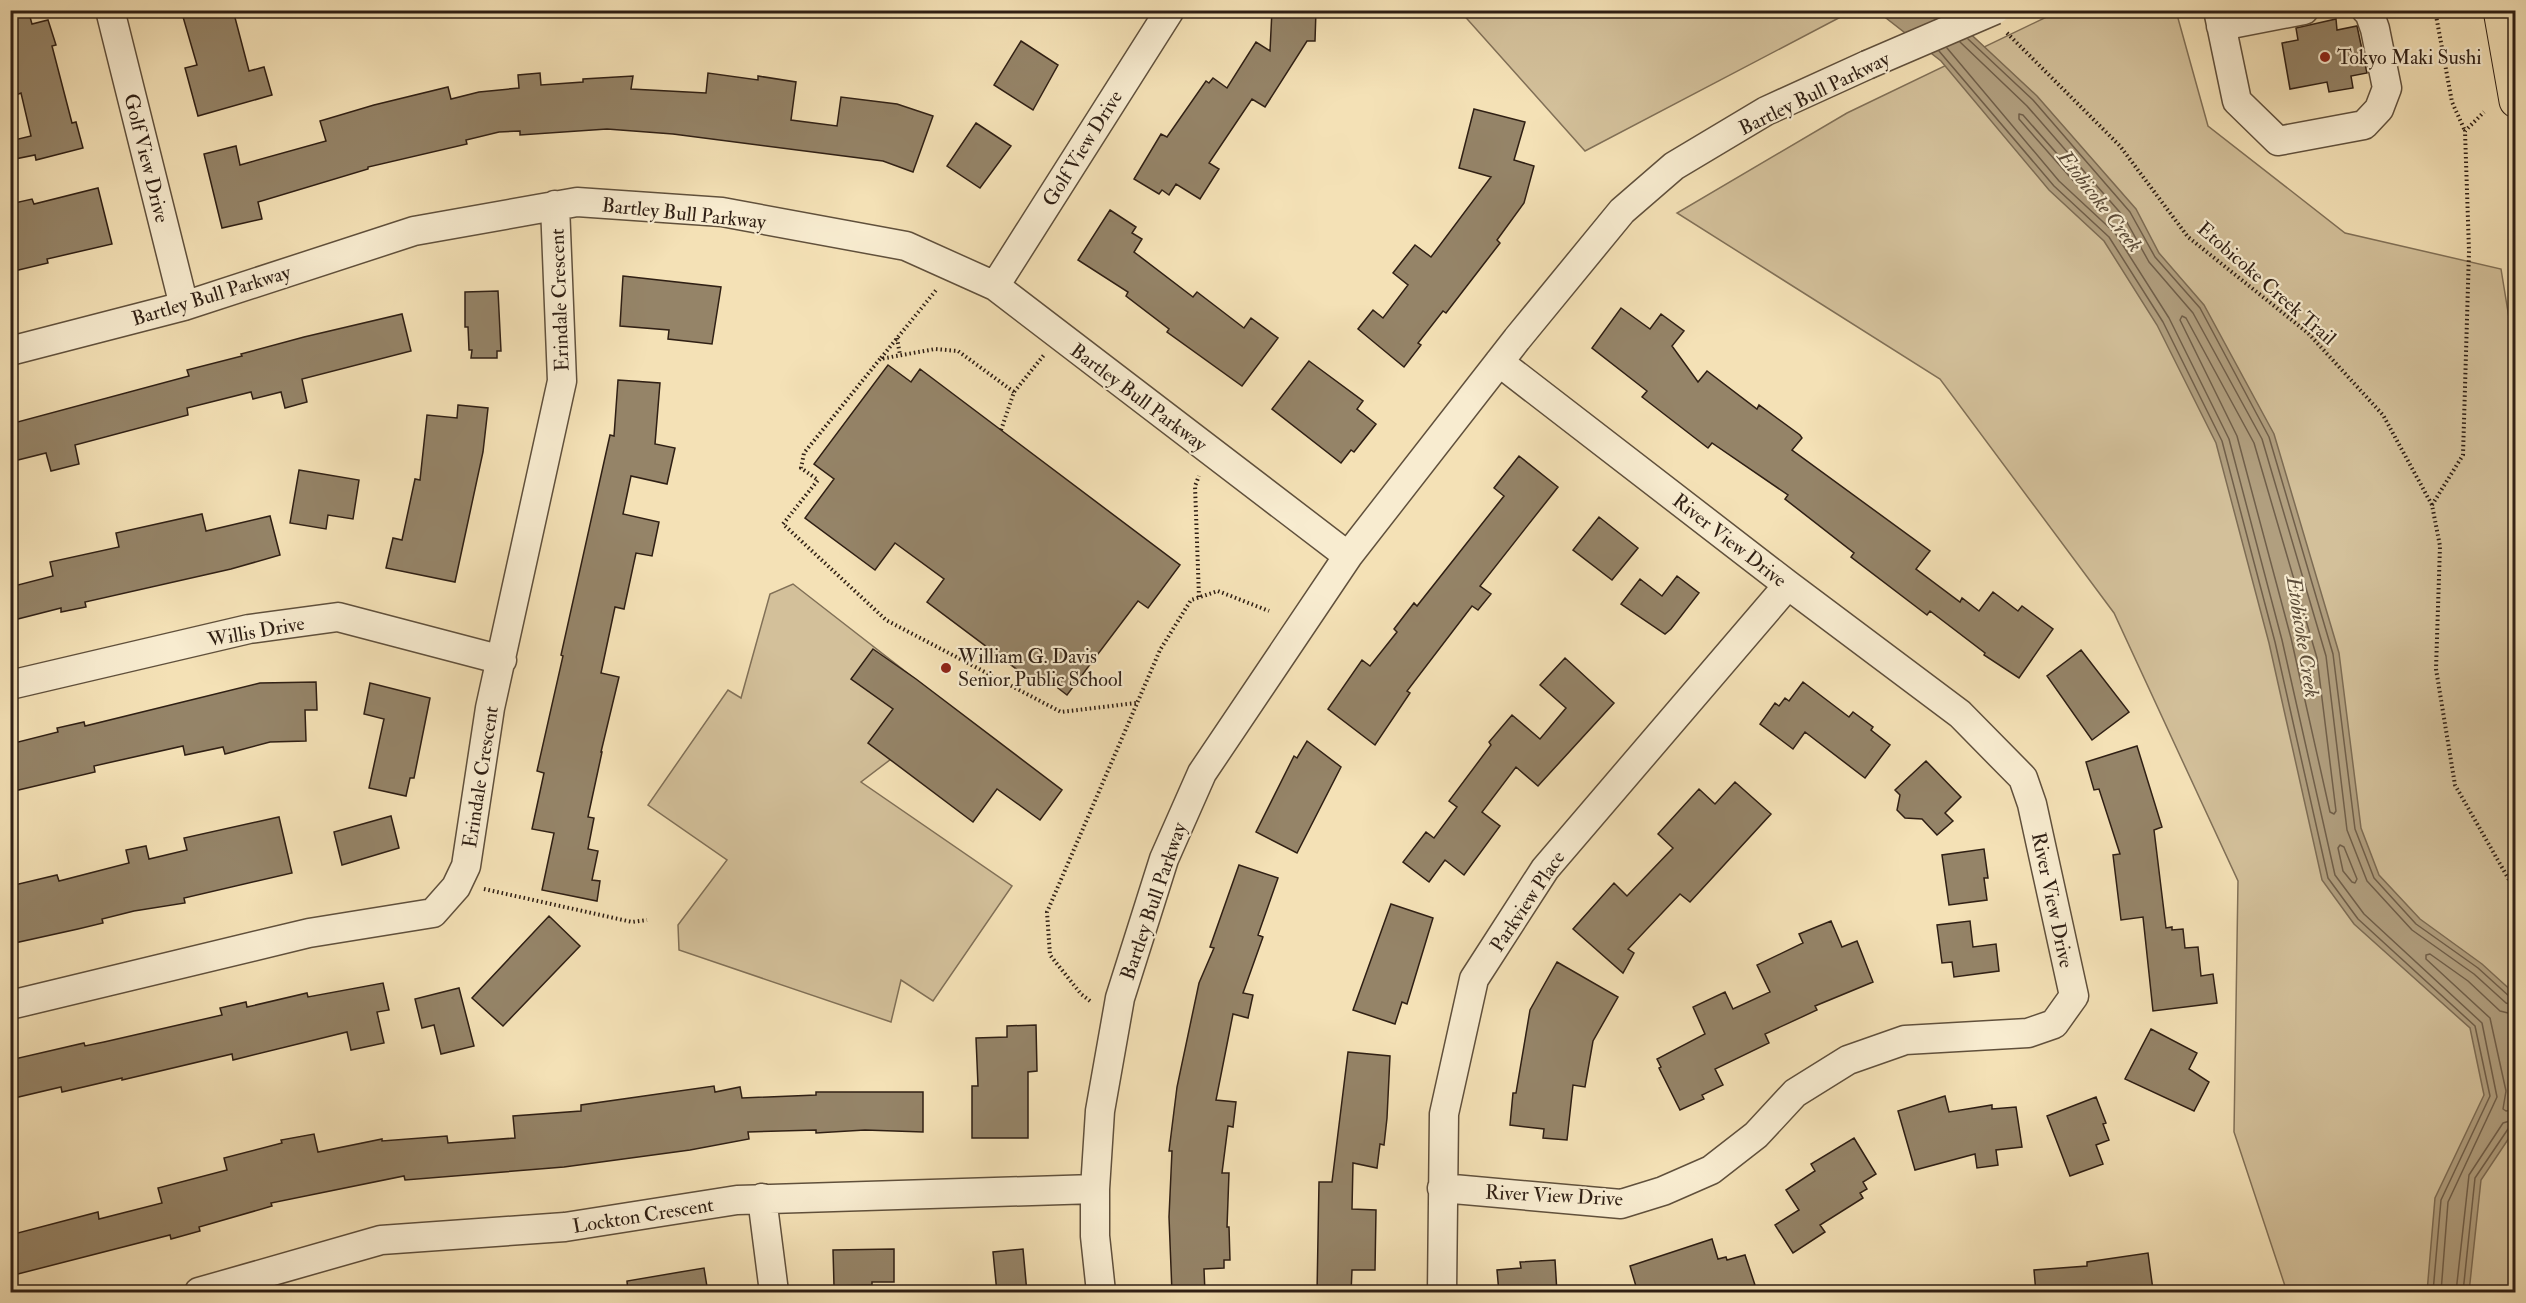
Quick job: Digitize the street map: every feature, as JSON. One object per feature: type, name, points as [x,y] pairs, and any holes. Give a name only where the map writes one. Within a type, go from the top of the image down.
[{"type":"main road","points":[[2500,10],[2516,101]]},
{"type":"street","name":"Golf View Drive","points":[[110,10],[184,306]]},
{"type":"street","name":"Golf View Drive","points":[[995,286],[1170,10]]},
{"type":"street","points":[[2304,10],[2220,18],[2237,101],[2278,141],[2364,124],[2379,109],[2387,88],[2375,29],[2369,12],[2366,10]]},
{"type":"street","name":"Bartley Bull Parkway","points":[[1101,1293],[1095,1236],[1095,1189],[1100,1111],[1120,998],[1164,859],[1202,773],[1296,630],[1348,556],[1499,362],[1622,211],[1674,166],[1766,111],[1867,65],[1999,20]]},
{"type":"street","name":"Bartley Bull Parkway","points":[[10,351],[184,306],[414,231],[577,202],[722,212],[906,246],[995,286],[1348,556]]},
{"type":"street","name":"Erindale Crescent","points":[[10,1005],[309,933],[432,913],[447,900],[466,866],[490,708],[562,381],[555,206]]},
{"type":"street","name":"River View Drive","points":[[1442,1188],[1621,1203],[1663,1191],[1711,1170],[1756,1135],[1795,1093],[1848,1060],[1905,1040],[2028,1034],[2054,1024],[2074,996],[2032,804],[2023,778],[1960,714],[1788,585],[1499,362]]},
{"type":"street","name":"Parkview Place","points":[[1442,1293],[1444,1114],[1474,979],[1545,869],[1788,585]]},
{"type":"street","name":"Willis Drive","points":[[10,685],[249,629],[338,617],[502,660]]},
{"type":"street","name":"Lockton Crescent","points":[[199,1293],[381,1240],[565,1227],[762,1198],[1095,1189]]},
{"type":"street","points":[[762,1198],[774,1293]]},
{"type":"path","points":[[2432,505],[2463,455],[2469,251],[2465,131],[2452,102],[2435,10]]},
{"type":"path","name":"Etobicoke Creek Trail","points":[[1999,20],[2120,146],[2188,237],[2308,333],[2383,415],[2432,505],[2440,546],[2436,669],[2455,785],[2516,892]]},
{"type":"path","points":[[2465,131],[2484,112]]},
{"type":"path","points":[[954,268],[804,453],[801,468],[818,480],[783,524],[886,620],[1061,712],[1136,703]]},
{"type":"path","points":[[1001,430],[1014,392],[1060,336]]},
{"type":"path","points":[[897,338],[900,355]]},
{"type":"path","points":[[880,359],[935,349],[958,351],[1014,392]]},
{"type":"path","points":[[1199,597],[1195,486],[1211,452]]},
{"type":"path","points":[[1090,1001],[1080,994],[1050,955],[1047,912],[1160,650],[1191,600],[1199,597],[1218,591],[1269,611]]},
{"type":"path","points":[[460,878],[487,890],[632,922],[647,920]]},
{"type":"shaded area","points":[[1460,11],[1852,11],[1585,151]]},
{"type":"shaded area","points":[[2059,11],[2176,11],[2208,126],[2345,233],[2501,269],[2516,361],[2515,1292],[2287,1292],[2234,1132],[2238,881],[2114,613],[1940,379],[1677,213],[1847,113]]},
{"type":"shaded area","points":[[793,584],[928,689],[895,756],[861,782],[1012,886],[933,1001],[901,980],[891,1022],[679,950],[678,925],[727,860],[648,805],[728,690],[741,698],[770,594]]},
{"type":"water","name":"Etobicoke Creek","points":[[1877,11],[1946,11],[2037,96],[2136,209],[2159,253],[2204,305],[2274,434],[2339,653],[2361,828],[2379,875],[2420,919],[2482,964],[2515,994],[2515,1129],[2481,1180],[2469,1292],[2427,1292],[2435,1198],[2484,1095],[2470,1028],[2354,924],[2322,880],[2269,643],[2216,443],[2157,325],[2104,241],[2049,190],[1941,61]]},
{"type":"building","points":[[10,10],[28,10],[32,24],[48,20],[56,45],[52,46],[72,123],[76,122],[83,148],[36,160],[35,155],[10,160],[10,141],[31,136],[21,93],[16,95],[10,75]]},
{"type":"building","points":[[181,10],[233,10],[249,71],[264,67],[272,95],[198,116],[185,68],[197,65]]},
{"type":"building","points":[[1272,10],[1316,10],[1315,41],[1307,41],[1265,107],[1252,99],[1209,163],[1219,169],[1200,199],[1176,184],[1169,195],[1162,190],[1159,194],[1134,179],[1161,134],[1167,137],[1206,81],[1209,83],[1213,78],[1227,88],[1256,42],[1270,51]]},
{"type":"building","name":"Tokyo Maki Sushi","points":[[2336,19],[2337,30],[2357,26],[2367,73],[2351,76],[2353,88],[2329,92],[2327,82],[2290,89],[2282,43],[2298,40],[2296,28]]},
{"type":"building","points":[[1021,41],[1058,65],[1033,110],[994,85]]},
{"type":"building","points":[[540,73],[541,85],[583,82],[583,79],[633,76],[631,89],[706,93],[708,73],[758,80],[758,76],[796,82],[791,120],[837,126],[841,97],[897,104],[933,116],[913,172],[883,161],[673,134],[607,129],[520,135],[520,131],[499,132],[466,140],[467,144],[368,167],[368,169],[258,202],[262,219],[222,228],[204,154],[236,146],[240,165],[326,141],[320,121],[448,87],[451,99],[479,92],[519,88],[518,75]]},
{"type":"building","points":[[1474,109],[1525,122],[1514,160],[1534,166],[1524,203],[1497,240],[1500,243],[1446,313],[1443,311],[1418,343],[1421,345],[1404,367],[1358,329],[1373,310],[1383,318],[1408,285],[1393,273],[1415,245],[1431,257],[1491,177],[1459,168]]},
{"type":"building","points":[[976,123],[1011,146],[980,188],[947,166]]},
{"type":"building","points":[[98,188],[112,244],[47,259],[48,263],[10,272],[10,204],[32,199],[34,204]]},
{"type":"building","points":[[1110,210],[1136,227],[1132,233],[1142,239],[1134,252],[1193,297],[1197,292],[1244,328],[1251,318],[1278,338],[1242,386],[1167,332],[1169,329],[1126,296],[1128,292],[1078,260]]},
{"type":"building","points":[[623,276],[721,287],[712,344],[668,339],[669,330],[620,326]]},
{"type":"building","points":[[498,291],[501,351],[497,351],[497,358],[471,358],[468,327],[465,327],[465,292]]},
{"type":"building","points":[[1621,308],[1650,329],[1661,314],[1684,331],[1672,346],[1698,382],[1707,371],[1757,409],[1759,405],[1800,435],[1802,438],[1792,450],[1930,551],[1916,569],[1960,602],[1962,598],[1979,611],[1993,592],[2018,611],[2022,606],[2053,629],[2019,678],[1984,655],[1985,653],[1930,611],[1927,615],[1851,557],[1854,553],[1785,499],[1788,495],[1712,443],[1708,448],[1642,397],[1647,391],[1592,348]]},
{"type":"building","points":[[402,314],[411,351],[302,379],[307,402],[285,408],[281,392],[253,399],[251,392],[187,408],[188,415],[75,445],[79,464],[51,471],[46,453],[10,462],[10,424],[189,376],[187,370],[242,356],[241,354]]},
{"type":"building","points":[[1309,361],[1363,401],[1357,409],[1376,424],[1354,452],[1351,450],[1341,463],[1272,409]]},
{"type":"building","points":[[888,365],[911,382],[920,369],[1180,565],[1148,608],[1138,601],[1067,695],[1041,675],[1035,683],[927,602],[944,579],[895,543],[875,570],[805,518],[834,479],[814,464]]},
{"type":"building","points":[[618,380],[660,383],[655,444],[675,448],[667,484],[631,476],[623,514],[659,522],[652,556],[636,553],[624,609],[615,607],[601,673],[619,677],[588,817],[594,818],[588,849],[598,851],[592,880],[600,881],[597,901],[542,890],[554,833],[532,829],[544,773],[537,771],[563,656],[561,655],[610,435],[614,436]]},
{"type":"building","points":[[458,405],[488,408],[483,452],[455,582],[386,568],[393,538],[402,540],[415,479],[420,480],[427,415],[457,418]]},
{"type":"building","points":[[1519,456],[1558,487],[1480,586],[1491,594],[1478,610],[1472,606],[1407,691],[1410,693],[1375,745],[1328,709],[1362,660],[1370,666],[1397,632],[1394,629],[1414,603],[1417,606],[1504,496],[1494,488]]},
{"type":"building","points":[[299,470],[359,480],[353,519],[328,515],[326,529],[290,523]]},
{"type":"building","points":[[202,514],[206,531],[270,516],[280,555],[231,569],[85,602],[86,607],[61,612],[61,608],[10,621],[10,587],[53,576],[50,562],[119,547],[116,533]]},
{"type":"building","points":[[1599,517],[1638,548],[1612,580],[1573,550]]},
{"type":"building","points":[[1677,576],[1699,593],[1665,634],[1621,604],[1640,579],[1662,596]]},
{"type":"building","points":[[873,649],[1062,790],[1040,820],[997,789],[973,822],[868,743],[893,709],[851,679]]},
{"type":"building","points":[[2081,650],[2129,712],[2092,740],[2047,676]]},
{"type":"building","points":[[1565,658],[1614,703],[1538,786],[1516,767],[1482,812],[1500,826],[1464,875],[1445,860],[1429,882],[1403,862],[1426,832],[1434,838],[1457,807],[1449,801],[1491,745],[1489,742],[1512,715],[1540,739],[1566,708],[1540,685]]},
{"type":"building","points":[[316,682],[317,710],[305,710],[306,741],[270,742],[225,754],[223,747],[185,755],[183,746],[94,766],[95,772],[10,792],[10,744],[58,732],[57,728],[84,722],[85,726],[260,683]]},
{"type":"building","points":[[1803,682],[1849,717],[1853,712],[1873,727],[1871,730],[1890,745],[1865,778],[1805,732],[1793,749],[1760,724],[1775,703],[1779,706],[1785,698],[1789,701]]},
{"type":"building","points":[[370,683],[430,698],[414,778],[410,778],[406,796],[369,788],[384,719],[364,714]]},
{"type":"building","points":[[1307,741],[1341,767],[1297,853],[1256,832],[1294,756],[1297,758]]},
{"type":"building","points":[[2137,746],[2162,827],[2154,830],[2166,928],[2183,929],[2185,948],[2198,947],[2201,976],[2213,974],[2217,1003],[2153,1011],[2143,917],[2121,920],[2113,855],[2120,854],[2099,789],[2094,790],[2086,762]]},
{"type":"building","points":[[1926,761],[1961,797],[1945,813],[1953,821],[1937,835],[1922,819],[1905,818],[1897,810],[1900,795],[1895,790]]},
{"type":"building","points":[[1735,782],[1771,814],[1690,902],[1680,894],[1628,949],[1634,953],[1623,973],[1573,929],[1614,883],[1627,896],[1673,848],[1658,834],[1699,789],[1715,804]]},
{"type":"building","points":[[391,816],[399,848],[342,865],[334,832]]},
{"type":"building","points":[[279,817],[292,873],[184,898],[185,903],[134,911],[102,919],[103,923],[10,944],[10,886],[57,875],[59,881],[129,863],[126,850],[146,846],[149,859],[187,850],[184,838]]},
{"type":"building","points":[[1984,849],[1988,878],[1984,878],[1987,900],[1949,905],[1942,855]]},
{"type":"building","points":[[1239,865],[1278,878],[1258,935],[1263,937],[1243,993],[1253,995],[1248,1018],[1233,1014],[1216,1100],[1236,1102],[1233,1127],[1228,1126],[1222,1173],[1229,1173],[1227,1227],[1229,1227],[1230,1260],[1224,1260],[1224,1268],[1204,1269],[1205,1293],[1172,1293],[1169,1217],[1172,1151],[1169,1151],[1177,1087],[1199,983],[1214,948],[1210,947]]},
{"type":"building","points":[[1391,904],[1433,918],[1407,1004],[1402,1002],[1395,1024],[1353,1010]]},
{"type":"building","points":[[549,916],[580,946],[503,1026],[472,998]]},
{"type":"building","points":[[1831,921],[1842,947],[1857,941],[1873,982],[1815,1006],[1817,1010],[1765,1034],[1769,1043],[1715,1069],[1723,1085],[1702,1095],[1704,1099],[1680,1110],[1659,1068],[1661,1067],[1657,1059],[1705,1034],[1693,1007],[1725,992],[1733,1009],[1770,992],[1757,965],[1803,943],[1799,934]]},
{"type":"building","points":[[1970,921],[1973,947],[1996,944],[1999,971],[1954,977],[1952,962],[1942,963],[1937,925]]},
{"type":"building","points":[[1557,962],[1618,997],[1593,1041],[1585,1087],[1573,1085],[1567,1140],[1543,1138],[1544,1129],[1510,1125],[1513,1093],[1516,1093],[1530,1010]]},
{"type":"building","points":[[383,983],[389,1010],[377,1012],[384,1043],[351,1050],[347,1032],[233,1060],[232,1054],[122,1080],[122,1078],[62,1092],[61,1087],[10,1099],[10,1060],[84,1043],[85,1046],[104,1042],[222,1015],[220,1008],[246,1002],[247,1007],[307,993],[308,997]]},
{"type":"building","points":[[459,988],[474,1046],[441,1054],[434,1025],[422,1028],[415,999]]},
{"type":"building","points":[[1036,1025],[1037,1071],[1028,1072],[1028,1138],[972,1138],[972,1086],[978,1086],[976,1038],[1007,1037],[1007,1026]]},
{"type":"building","points":[[2151,1029],[2197,1053],[2189,1069],[2209,1082],[2194,1111],[2125,1079]]},
{"type":"building","points":[[1348,1052],[1390,1056],[1384,1145],[1380,1144],[1377,1168],[1353,1163],[1352,1209],[1376,1210],[1375,1270],[1352,1270],[1351,1293],[1317,1293],[1319,1182],[1332,1182]]},
{"type":"building","points":[[714,1086],[715,1092],[740,1087],[742,1098],[816,1095],[816,1092],[923,1092],[923,1132],[865,1130],[816,1133],[816,1130],[748,1132],[749,1139],[690,1150],[564,1167],[405,1180],[404,1176],[271,1203],[272,1206],[199,1227],[200,1231],[171,1239],[170,1235],[10,1276],[10,1235],[98,1212],[99,1219],[162,1203],[158,1188],[227,1170],[224,1158],[282,1143],[281,1140],[314,1134],[318,1152],[382,1139],[382,1141],[447,1136],[448,1143],[515,1138],[513,1116],[581,1111],[581,1105]]},
{"type":"building","points":[[1945,1096],[1949,1112],[1992,1105],[1992,1109],[2016,1107],[2022,1147],[1996,1150],[1998,1165],[1977,1168],[1975,1154],[1915,1170],[1898,1111]]},
{"type":"building","points":[[2096,1097],[2106,1123],[2103,1124],[2109,1140],[2096,1145],[2103,1164],[2070,1176],[2047,1116]]},
{"type":"building","points":[[1854,1138],[1876,1174],[1863,1182],[1867,1189],[1860,1193],[1863,1198],[1820,1225],[1825,1232],[1793,1253],[1775,1225],[1799,1210],[1786,1190],[1815,1171],[1811,1164]]},
{"type":"building","points":[[1712,1239],[1718,1259],[1726,1257],[1727,1260],[1745,1255],[1755,1285],[1732,1293],[1718,1293],[1716,1287],[1697,1293],[1638,1293],[1630,1266]]},
{"type":"building","points":[[894,1249],[894,1282],[834,1286],[833,1250]]},
{"type":"building","points":[[1023,1249],[1027,1293],[997,1293],[993,1252]]},
{"type":"building","points":[[2148,1253],[2153,1290],[2135,1293],[2036,1293],[2034,1270],[2087,1266],[2087,1262]]},
{"type":"building","points":[[1555,1260],[1557,1293],[1499,1293],[1497,1270],[1521,1268],[1520,1262]]},
{"type":"building","points":[[704,1268],[708,1293],[628,1293],[627,1281]]},
{"type":"place","name":"Tokyo Maki Sushi","points":[[2325,57]]},
{"type":"place","name":"William G. Davis Senior Public School","points":[[946,668]]}]
